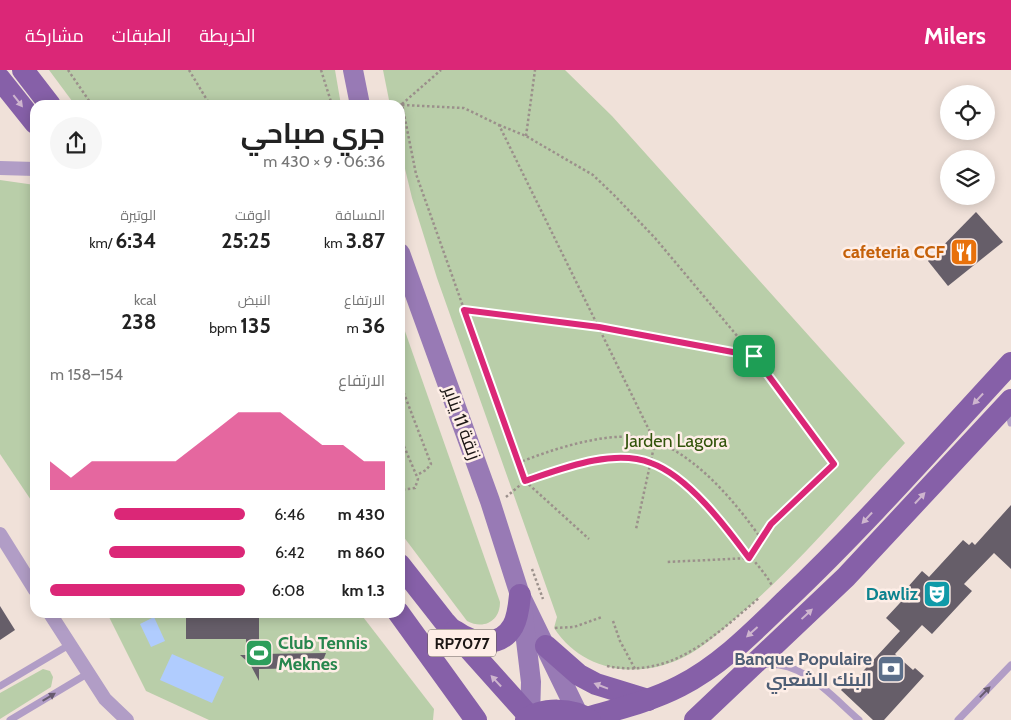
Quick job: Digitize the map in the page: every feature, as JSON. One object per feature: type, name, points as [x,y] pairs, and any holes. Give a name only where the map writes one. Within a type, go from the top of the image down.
[{"type":"main road","points":[[23,70],[46,100]]},
{"type":"main road","points":[[353,70],[359,100]]},
{"type":"main road","points":[[0,78],[30,117]]},
{"type":"main road","name":"زنقة 11 يناير","points":[[405,267],[490,501],[520,595]]},
{"type":"main road","points":[[520,595],[531,682],[528,718],[548,711],[563,710],[585,717],[648,700],[681,686],[715,664],[752,632],[828,560],[1011,363]]},
{"type":"main road","points":[[695,720],[846,578],[1010,409]]},
{"type":"main road","name":"RP7077","points":[[405,571],[444,621],[528,718]]},
{"type":"main road","points":[[444,621],[457,632],[475,642],[496,641],[506,635],[513,626],[520,595]]},
{"type":"main road","points":[[520,595],[579,675],[596,684],[648,700]]},
{"type":"main road","name":"RP7077","points":[[402,618],[475,720]]},
{"type":"main road","points":[[553,640],[585,717]]},
{"type":"main road","points":[[716,720],[740,676]]},
{"type":"street","points":[[0,168],[30,169]]},
{"type":"street","points":[[0,534],[30,582]]},
{"type":"street","points":[[53,618],[87,674],[106,699],[127,720]]},
{"type":"lane","points":[[0,686],[69,645]]},
{"type":"lane","points":[[740,676],[754,666],[765,664],[790,666],[818,684],[859,720]]},
{"type":"lane","points":[[958,720],[1011,664]]},
{"type":"lane","points":[[10,720],[87,674]]},
{"type":"path","points":[[68,70],[89,100]]},
{"type":"path","points":[[189,70],[207,100]]},
{"type":"path","points":[[320,70],[330,100]]},
{"type":"path","points":[[405,102],[441,70]]},
{"type":"path","points":[[526,136],[535,70]]},
{"type":"path","points":[[405,105],[464,108],[526,136],[593,175],[655,238],[754,356],[834,464],[771,524],[749,558]]},
{"type":"path","points":[[405,123],[416,174],[525,481],[589,540]]},
{"type":"path","points":[[499,125],[655,442],[636,529]]},
{"type":"path","points":[[464,310],[599,327],[754,356]]},
{"type":"path","points":[[405,396],[431,464],[426,470],[417,475]]},
{"type":"path","points":[[518,463],[563,446],[596,440],[634,437],[655,442],[701,468],[742,512],[762,540]]},
{"type":"path","points":[[405,448],[417,475],[415,488],[405,489]]},
{"type":"path","points":[[505,497],[525,481],[572,466],[600,460],[630,459],[651,462],[669,473],[694,493],[712,512],[773,586],[766,591]]},
{"type":"path","points":[[667,562],[749,558]]},
{"type":"path","points":[[530,563],[544,600]]},
{"type":"path","points":[[604,666],[635,669],[664,664],[682,658],[719,632],[760,597]]},
{"type":"path","points":[[553,640],[554,628],[574,627],[602,618]]},
{"type":"path","points":[[613,621],[620,641],[635,669]]},
{"type":"green space","points":[[49,70],[335,70],[340,100],[71,100]]},
{"type":"green space","name":"Jarden Lagora","points":[[383,70],[565,70],[612,116],[905,443],[783,574],[719,633],[682,658],[647,669],[629,670],[611,667],[579,654],[566,643],[554,628],[557,617],[437,278],[412,198],[405,169],[405,100],[389,100]]},
{"type":"green space","points":[[0,180],[30,184],[30,499],[0,454]]},
{"type":"green space","points":[[405,331],[500,602],[497,614],[490,622],[473,624],[467,621],[405,539]]},
{"type":"green space","name":"Club Tennis Meknes","points":[[110,618],[364,618],[434,709],[433,720],[209,720],[146,691]]},
{"type":"green space","points":[[43,669],[50,671],[53,677],[51,687],[0,719],[0,693]]},
{"type":"water","points":[[154,618],[165,641],[151,647],[140,624]]},
{"type":"water","points":[[172,654],[224,677],[212,703],[160,680]]},
{"type":"building","name":"cafeteria CCF","points":[[976,212],[1003,242],[948,286],[928,261]]},
{"type":"building","points":[[1011,505],[1011,569],[994,553],[964,584],[972,591],[932,634],[922,625],[895,654],[913,670],[915,668],[924,676],[884,720],[873,720],[841,690],[851,679],[854,681],[900,631],[886,618],[911,591],[907,588],[922,571],[929,577],[963,540],[969,545],[972,542],[975,545]]},
{"type":"building","points":[[0,606],[15,630],[0,640]]},
{"type":"building","points":[[186,618],[259,618],[259,654],[326,653],[322,663],[315,668],[259,669],[259,681],[250,664],[240,655],[247,655],[246,639],[186,639]]},
{"type":"place","name":"cafeteria CCF","points":[[964,252]]},
{"type":"place","name":"Dawliz","points":[[937,594]]},
{"type":"place","name":"Club Tennis Meknes","points":[[259,653]]},
{"type":"place","name":"Banque Populaire البنك الشعبي","points":[[891,669]]},
{"type":"route","points":[[464,310],[599,327],[754,356],[834,464],[771,524],[749,558],[694,493],[669,473],[651,462],[630,459],[600,460],[572,466],[525,481],[464,310]]}]
